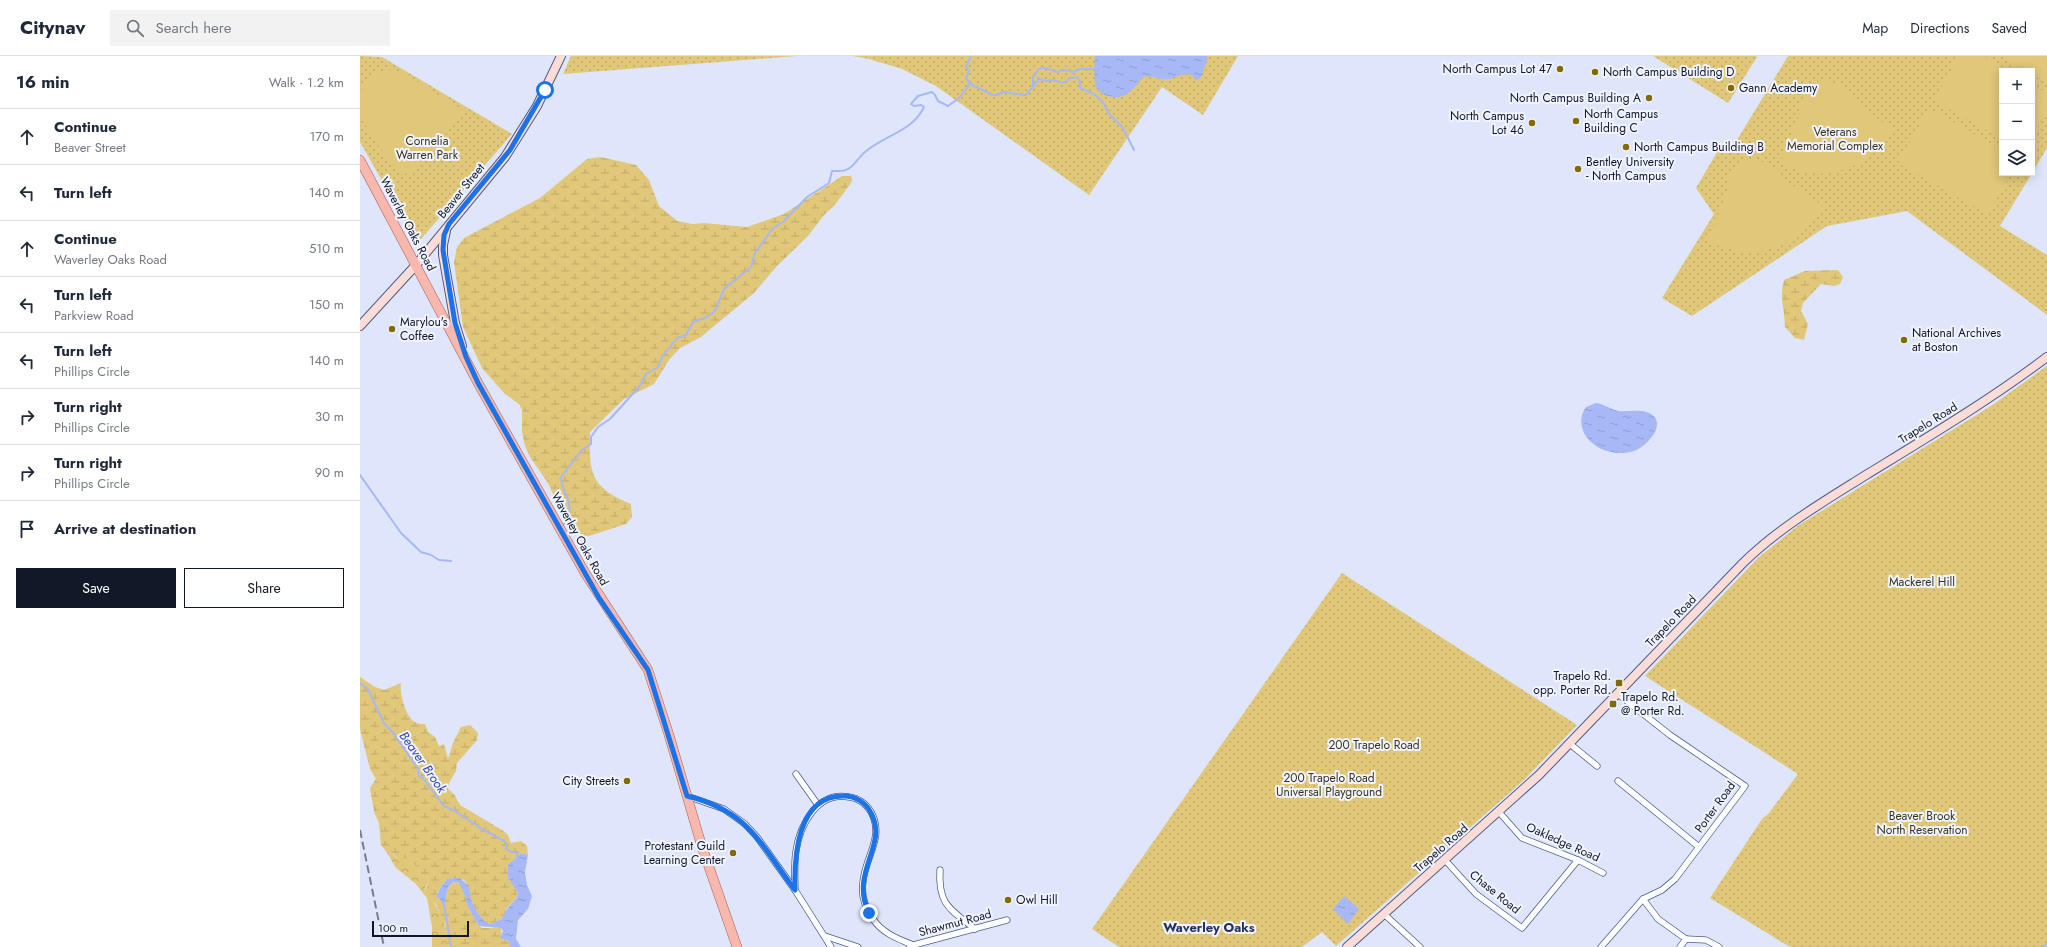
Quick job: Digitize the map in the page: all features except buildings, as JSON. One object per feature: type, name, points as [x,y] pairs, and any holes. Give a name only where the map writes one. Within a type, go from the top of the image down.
[{"type":"main road","name":"Beaver Street","points":[[360,326],[416,265],[514,143],[541,98],[561,56]]},
{"type":"main road","name":"Waverley Oaks Road","points":[[360,160],[466,357],[478,383],[587,578],[648,670],[702,847],[737,947]]},
{"type":"main road","points":[[449,224],[443,240],[444,255],[455,323],[466,357]]},
{"type":"main road","name":"Trapelo Road","points":[[1347,947],[1499,812],[1570,744],[1743,563],[1776,533],[1995,395],[2047,357]]},
{"type":"street","name":"Porter Road","points":[[1618,694],[1665,731],[1745,786],[1675,879],[1662,890],[1644,899]]},
{"type":"street","points":[[1570,744],[1597,766]]},
{"type":"street","points":[[796,774],[818,805]]},
{"type":"street","points":[[1618,781],[1699,847]]},
{"type":"street","points":[[687,796],[724,809],[745,824],[758,837],[795,890],[831,947]]},
{"type":"street","points":[[795,890],[795,859],[797,843],[806,821],[818,805],[831,798],[847,796],[859,800],[868,809],[874,820],[876,832],[874,846],[863,880],[864,899],[869,913],[878,926],[890,935],[910,946]]},
{"type":"street","name":"Oakledge Road","points":[[1499,812],[1522,838],[1578,860],[1603,873]]},
{"type":"street","name":"Chase Road","points":[[1445,860],[1476,894],[1522,928],[1578,860]]},
{"type":"street","points":[[940,870],[939,887],[944,900],[952,911],[975,928]]},
{"type":"street","points":[[1601,947],[1644,899],[1658,919],[1686,939],[1706,940],[1719,947]]},
{"type":"street","points":[[1384,914],[1420,947]]},
{"type":"street","name":"Shawmut Road","points":[[910,946],[1007,920]]},
{"type":"street","points":[[825,936],[858,947]]},
{"type":"street","points":[[1680,947],[1686,939]]},
{"type":"green space","name":"Cornelia Warren Park","points":[[360,56],[382,57],[512,134],[421,239],[415,237],[409,228],[360,142]]},
{"type":"green space","points":[[571,56],[797,56],[563,74]]},
{"type":"green space","points":[[853,56],[1238,56],[1203,115],[1162,87],[1089,195],[936,86],[902,69],[869,59]]},
{"type":"green space","points":[[1653,56],[1756,56],[1757,57],[1728,103]]},
{"type":"green space","name":"Veterans Memorial Complex","points":[[1788,56],[2047,56],[2047,148],[2035,168],[2035,68],[1999,68],[1999,176],[2030,176],[2000,226],[2047,255],[2047,315],[1907,211],[1827,226],[1692,316],[1662,298],[1714,214],[1696,188],[1719,149],[1726,149],[1734,145]]},
{"type":"green space","points":[[1959,56],[1983,56],[2004,68],[1999,68],[1999,137],[1934,100]]},
{"type":"green space","points":[[2000,56],[2047,56],[2047,83],[2035,76],[2035,68],[2021,68]]},
{"type":"green space","points":[[392,69],[410,77],[466,112],[409,174],[399,172],[373,139],[360,115],[360,93],[371,75]]},
{"type":"green space","points":[[1825,79],[1853,92],[1851,98],[1894,131],[1871,155],[1857,164],[1843,170],[1827,173],[1811,173],[1796,169],[1780,162],[1801,111],[1796,108],[1813,84]]},
{"type":"green space","points":[[2035,86],[2047,93],[2047,110],[2035,132]]},
{"type":"green space","points":[[1929,108],[1999,148],[1999,176],[2009,176],[1988,214],[1898,163]]},
{"type":"green space","points":[[601,157],[636,165],[649,180],[659,206],[677,221],[693,224],[704,223],[747,227],[784,214],[842,176],[851,176],[852,178],[851,183],[834,206],[824,215],[808,236],[777,266],[754,293],[701,337],[680,348],[669,360],[654,384],[624,399],[590,432],[590,458],[595,477],[600,485],[607,491],[617,498],[631,504],[632,517],[626,524],[589,536],[578,535],[567,525],[548,483],[530,457],[525,446],[522,432],[522,410],[519,404],[504,393],[482,368],[463,327],[454,262],[457,247],[464,238],[540,198],[587,159]]},
{"type":"green space","points":[[1753,158],[1782,171],[1779,176],[1823,206],[1813,221],[1801,233],[1788,242],[1773,248],[1757,251],[1740,251],[1724,247],[1708,240],[1728,190],[1724,186],[1740,161]]},
{"type":"green space","points":[[1838,270],[1843,277],[1840,284],[1834,286],[1821,284],[1803,303],[1801,311],[1808,324],[1804,340],[1795,338],[1785,327],[1782,299],[1784,280],[1805,271]]},
{"type":"green space","points":[[2047,366],[2047,947],[1790,947],[1710,898],[1762,819],[1769,813],[1798,774],[1645,676],[1759,557],[1799,525],[1991,406]]},
{"type":"green space","name":"200 Trapelo Road","points":[[1342,573],[1577,725],[1525,779],[1336,946],[1322,932],[1302,947],[1119,947],[1092,929]]},
{"type":"green space","points":[[360,677],[375,687],[384,690],[401,683],[402,698],[406,710],[412,720],[416,723],[425,724],[428,732],[435,737],[439,746],[444,744],[448,759],[453,743],[461,727],[470,725],[478,733],[477,740],[457,763],[456,771],[449,783],[448,789],[454,794],[460,805],[502,830],[508,835],[511,843],[521,841],[527,846],[528,855],[521,853],[508,866],[508,877],[518,891],[516,899],[506,909],[504,918],[490,924],[484,922],[471,901],[466,883],[461,879],[456,878],[445,881],[439,889],[436,897],[445,905],[447,892],[450,886],[456,882],[462,885],[468,906],[478,925],[482,928],[501,928],[502,939],[510,942],[510,947],[445,947],[447,933],[445,923],[441,918],[437,906],[425,891],[429,882],[428,877],[421,875],[416,866],[411,863],[409,858],[398,859],[392,853],[386,851],[381,845],[379,823],[374,812],[370,788],[376,779],[370,769],[360,729]]},
{"type":"green space","points":[[386,851],[392,853],[396,858],[409,858],[411,863],[416,866],[421,875],[428,877],[429,882],[425,888],[438,909],[445,925],[447,940],[445,947],[432,947],[432,927],[427,898],[415,883],[396,868]]},
{"type":"water","points":[[1095,56],[1207,56],[1208,58],[1201,77],[1196,81],[1192,75],[1189,74],[1168,79],[1143,77],[1127,94],[1111,97],[1100,92],[1096,87],[1094,72]]},
{"type":"water","points":[[1596,403],[1618,411],[1637,411],[1649,413],[1655,417],[1657,422],[1654,434],[1645,445],[1639,449],[1627,453],[1606,451],[1599,448],[1588,439],[1584,433],[1581,423],[1586,407]]},
{"type":"water","points":[[521,853],[528,855],[525,872],[527,885],[532,896],[528,909],[518,920],[516,939],[521,947],[510,947],[510,942],[500,938],[503,931],[501,928],[479,926],[467,905],[466,898],[459,883],[455,882],[448,889],[445,905],[443,905],[440,899],[436,897],[440,888],[447,879],[460,878],[469,886],[471,900],[484,921],[490,924],[502,919],[506,910],[516,899],[518,893],[508,877],[508,865]]},
{"type":"water","points":[[1344,896],[1359,909],[1348,924],[1333,909]]},
{"type":"waterway","points":[[564,524],[570,511],[561,477],[582,450],[591,444],[591,437],[598,427],[610,419],[639,387],[646,374],[658,367],[662,357],[677,338],[686,335],[693,322],[705,318],[715,311],[724,289],[751,267],[755,253],[773,228],[783,222],[807,197],[829,183],[832,171],[842,171],[848,169],[873,146],[913,122],[924,107],[921,105],[914,106],[911,104],[918,96],[932,92],[938,101],[948,106],[959,98],[970,84],[966,78],[969,71],[966,67],[971,56]]},
{"type":"waterway","points":[[1033,88],[1033,77],[1039,69],[1044,68],[1058,72],[1064,70],[1073,72],[1079,69],[1094,69]]},
{"type":"waterway","points":[[971,84],[992,95],[997,95],[1004,92],[1026,95],[1039,79],[1063,83],[1071,78],[1077,77],[1080,82],[1080,88],[1094,94],[1103,102],[1109,114],[1123,128],[1134,150]]},
{"type":"waterway","points":[[360,475],[401,533],[421,552],[431,555],[439,560],[451,561]]},
{"type":"waterway","name":"Beaver Brook","points":[[360,683],[368,689],[384,723],[395,735],[418,769],[419,776],[423,778],[444,806],[455,811],[482,829],[504,841],[507,844],[506,849],[517,853],[518,858]]},
{"type":"waterway","name":"Beaver Brook","points":[[444,904],[451,947]]},
{"type":"waterway","points":[[2043,947],[2047,944]]},
{"type":"railway","points":[[360,830],[384,947]]},
{"type":"place","name":"North Campus Lot 47","points":[[1560,69]]},
{"type":"place","name":"North Campus Building D","points":[[1595,72]]},
{"type":"place","name":"Gann Academy","points":[[1731,88]]},
{"type":"place","name":"North Campus Building A","points":[[1649,98]]},
{"type":"place","name":"North Campus Building C","points":[[1576,121]]},
{"type":"place","name":"North Campus Lot 46","points":[[1532,123]]},
{"type":"place","name":"North Campus Building B","points":[[1626,147]]},
{"type":"place","name":"Bentley University - North Campus","points":[[1578,169]]},
{"type":"place","name":"Marylou's Coffee","points":[[392,329]]},
{"type":"place","name":"National Archives at Boston","points":[[1904,340]]},
{"type":"place","name":"Trapelo Rd. opp. Porter Rd.","points":[[1619,683]]},
{"type":"place","name":"Trapelo Rd. @ Porter Rd.","points":[[1613,704]]},
{"type":"place","name":"City Streets","points":[[627,781]]},
{"type":"place","name":"Protestant Guild Learning Center","points":[[733,853]]},
{"type":"place","name":"Owl Hill","points":[[1008,900]]},
{"type":"district","name":"Waverley Oaks","points":[[1209,927]]},
{"type":"route","points":[[545,90],[510,150],[449,224],[444,235],[444,255],[455,323],[466,357],[478,383],[599,598],[648,670],[687,796],[700,799],[724,809],[745,824],[758,837],[795,890],[795,852],[797,843],[802,827],[813,810],[822,802],[836,796],[847,796],[859,800],[872,814],[876,826],[876,839],[866,865],[862,886],[864,899],[869,913]]},
{"type":"park label","name":"Mackerel Hill","points":[[1922,582]]},
{"type":"park label","name":"200 Trapelo Road Universal Playground","points":[[1329,785]]},
{"type":"park label","name":"Beaver Brook North Reservation","points":[[1922,823]]}]
